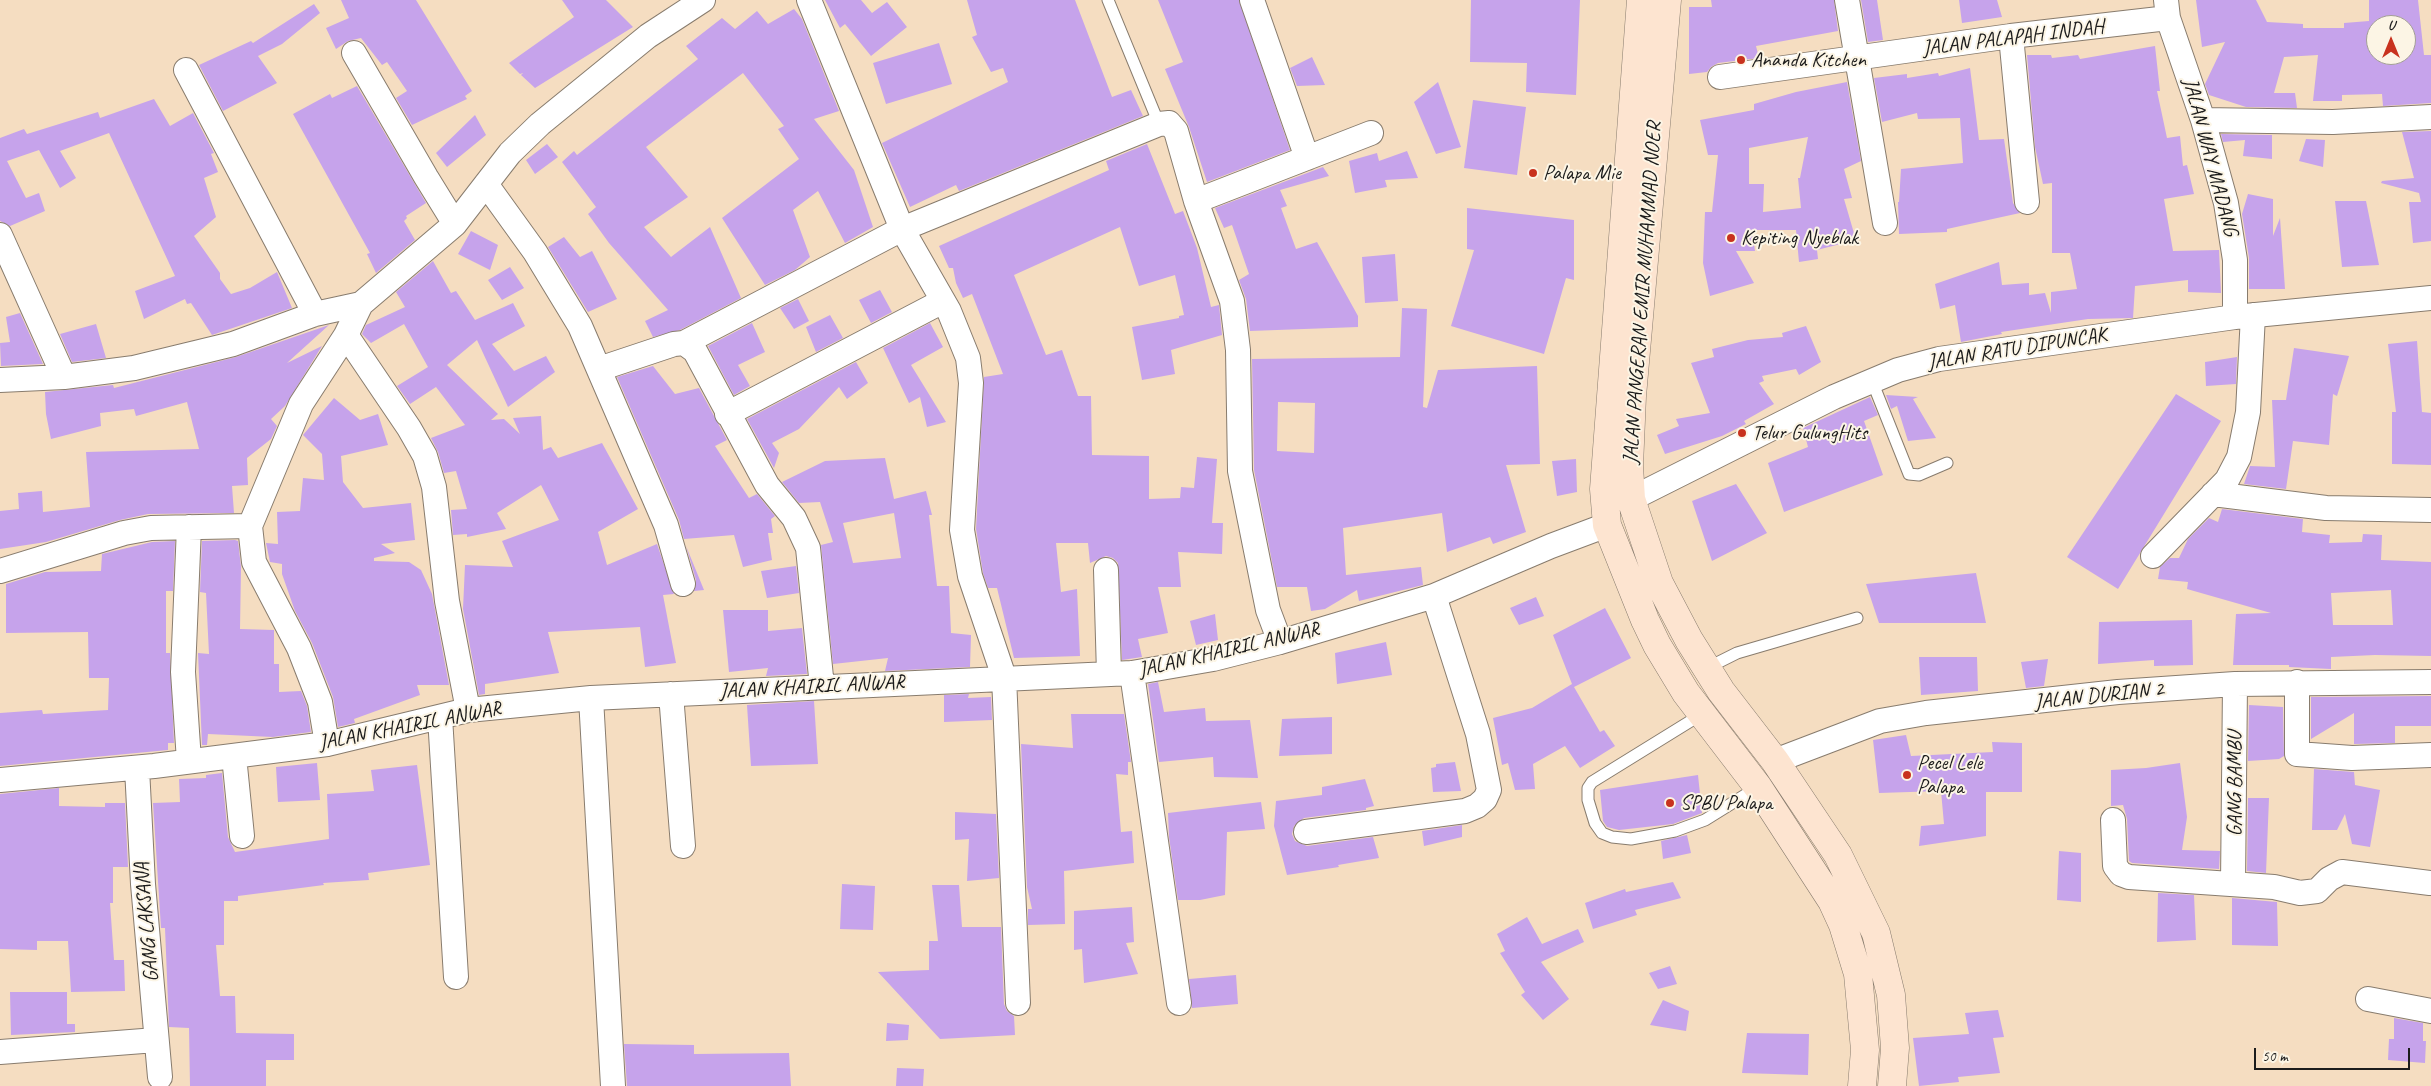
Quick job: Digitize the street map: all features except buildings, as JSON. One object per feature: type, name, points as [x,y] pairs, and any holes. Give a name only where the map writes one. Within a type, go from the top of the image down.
[{"type":"main road","name":"JALAN PANGERAN EMIR MUHAMMAD NOER","points":[[1641,0],[1642,147]]},
{"type":"main road","name":"JALAN PANGERAN EMIR MUHAMMAD NOER","points":[[1667,0],[1642,147],[1621,395],[1604,489],[1607,525],[1645,620],[1667,661],[1702,714],[1758,787],[1832,901],[1852,952],[1862,999],[1865,1050],[1863,1075]]},
{"type":"main road","name":"JALAN PANGERAN EMIR MUHAMMAD NOER","points":[[1621,395],[1631,499],[1659,583],[1721,691],[1775,761],[1838,855],[1876,933],[1891,995],[1893,1076]]},
{"type":"main road","points":[[1645,620],[1673,609]]},
{"type":"main road","points":[[1792,838],[1816,824]]},
{"type":"main road","points":[[1863,1075],[1893,1076]]},
{"type":"street","points":[[327,744],[320,702],[299,648],[254,562],[250,526],[301,404],[346,335],[361,304],[455,224],[510,153],[540,124],[648,36],[703,0]]},
{"type":"street","points":[[809,0],[902,229],[943,301],[968,358],[971,383],[962,530],[964,555],[1004,677],[1018,1003]]},
{"type":"street","points":[[1252,0],[1307,158]]},
{"type":"street","points":[[1847,0],[1859,59],[1885,223]]},
{"type":"street","name":"JALAN PALAPAH INDAH","points":[[1720,77],[1859,59],[2011,36],[2167,9]]},
{"type":"street","name":"JALAN WAY MADANG","points":[[2153,556],[2227,480],[2239,457],[2248,412],[2244,316],[2226,203],[2203,120],[2167,9]]},
{"type":"street","points":[[2011,36],[2027,202]]},
{"type":"street","points":[[354,53],[455,224]]},
{"type":"street","points":[[186,70],[315,314]]},
{"type":"street","points":[[2203,120],[2333,122],[2431,116]]},
{"type":"street","points":[[599,369],[684,343],[902,229],[1159,124],[1169,123],[1176,131],[1196,201],[1232,301],[1238,350],[1240,471],[1247,514],[1268,610],[1280,642]]},
{"type":"street","points":[[1196,201],[1371,133]]},
{"type":"street","points":[[486,184],[536,252],[580,326],[666,525],[682,584]]},
{"type":"street","points":[[0,235],[64,377]]},
{"type":"street","name":"JALAN RATU DIPUNCAK","points":[[1631,499],[1834,397],[1898,370],[1939,359],[2244,316],[2431,298]]},
{"type":"street","points":[[727,414],[943,301]]},
{"type":"street","points":[[0,380],[64,377],[134,368],[233,344],[315,314],[361,304]]},
{"type":"street","points":[[346,335],[409,428],[424,456],[434,487],[447,601],[468,710]]},
{"type":"street","points":[[684,343],[695,351],[727,414],[767,485],[794,518],[808,548],[822,687]]},
{"type":"street","points":[[2213,494],[2326,508],[2431,510]]},
{"type":"street","name":"JALAN KHAIRIL ANWAR","points":[[0,780],[137,768],[327,744],[468,710],[591,698],[1004,677],[1120,674],[1213,659],[1280,642],[1434,596],[1551,546],[1607,525]]},
{"type":"street","points":[[0,571],[124,533],[151,528],[250,526]]},
{"type":"street","points":[[189,527],[182,672],[190,761]]},
{"type":"street","points":[[1106,570],[1120,674],[1179,1004]]},
{"type":"street","points":[[1306,832],[1466,811],[1477,806],[1485,799],[1489,790],[1478,734],[1434,596]]},
{"type":"street","points":[[2298,682],[2298,754],[2352,758],[2431,755]]},
{"type":"street","name":"JALAN DURIAN 2","points":[[1775,761],[1880,721],[1926,713],[2118,692],[2235,684],[2431,682]]},
{"type":"street","name":"GANG BAMBU","points":[[2233,884],[2235,684]]},
{"type":"street","points":[[671,694],[682,846]]},
{"type":"street","points":[[591,698],[613,1086]]},
{"type":"street","points":[[440,717],[456,977]]},
{"type":"street","points":[[234,756],[242,836]]},
{"type":"street","name":"GANG LAKSANA","points":[[137,768],[142,884],[160,1077]]},
{"type":"street","points":[[2112,820],[2114,860],[2121,874],[2129,877],[2274,887],[2300,893],[2317,891],[2329,879],[2342,872],[2430,884]]},
{"type":"street","points":[[2368,999],[2431,1011]]},
{"type":"street","points":[[0,1052],[156,1040]]},
{"type":"lane","points":[[1108,0],[1159,124]]},
{"type":"lane","points":[[1872,382],[1909,474],[1919,475],[1947,463]]},
{"type":"lane","points":[[1707,668],[1737,653],[1857,618]]},
{"type":"lane","points":[[1702,714],[1592,782],[1588,788],[1588,800],[1595,824],[1602,833],[1612,837],[1631,839],[1675,831],[1705,820],[1758,787]]},
{"type":"place","name":"Ananda Kitchen","points":[[1741,60]]},
{"type":"place","name":"Palapa Mie","points":[[1533,173]]},
{"type":"place","name":"Kepiting Nyeblak","points":[[1731,238]]},
{"type":"place","name":"Telur GulungHits","points":[[1742,433]]},
{"type":"place","name":"Pecel Lele Palapa","points":[[1907,775]]},
{"type":"place","name":"SPBU Palapa","points":[[1670,803]]}]
